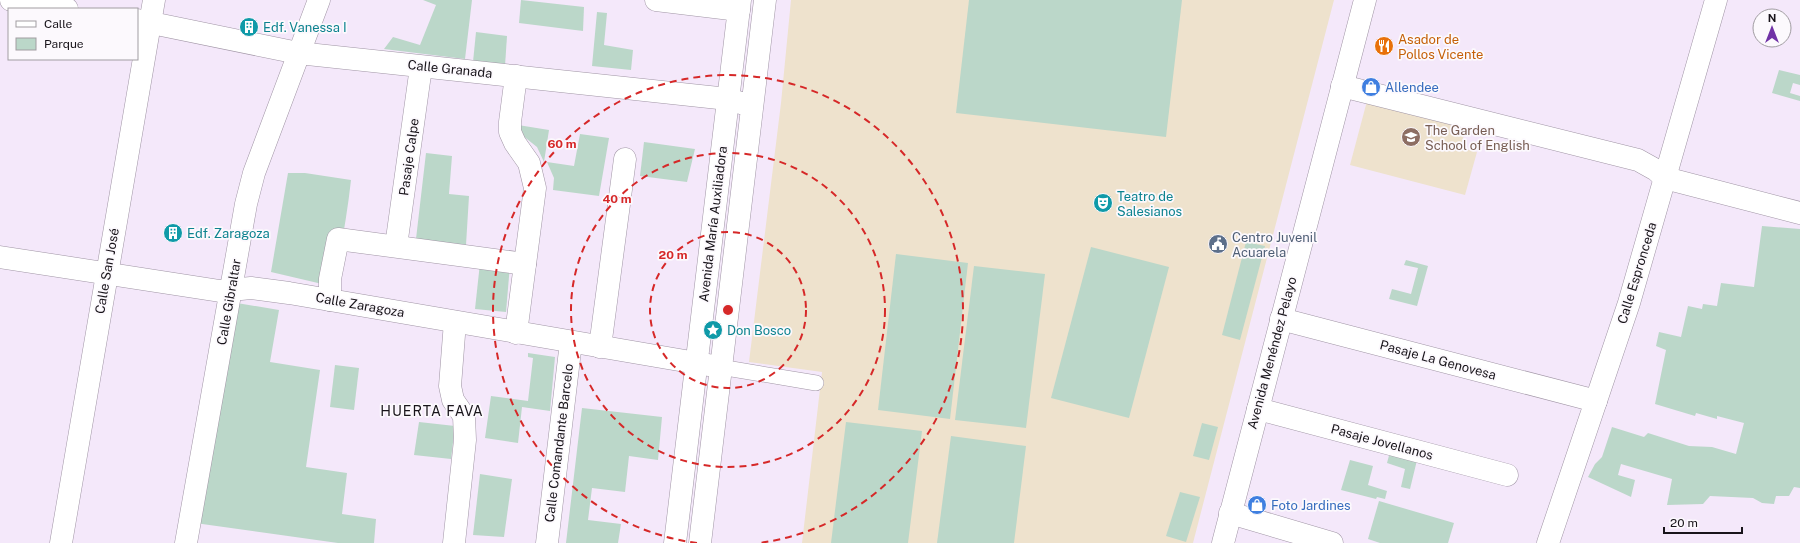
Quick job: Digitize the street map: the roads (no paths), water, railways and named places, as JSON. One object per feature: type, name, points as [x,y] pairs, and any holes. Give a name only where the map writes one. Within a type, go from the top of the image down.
[{"type":"street","points":[[11,0],[61,8]]},
{"type":"street","name":"Calle San José","points":[[138,55],[143,21],[154,0]]},
{"type":"street","name":"Calle Gibraltar","points":[[186,543],[246,204],[254,173],[319,0]]},
{"type":"street","points":[[656,0],[740,5]]},
{"type":"street","name":"Avenida María Auxiliadora","points":[[700,543],[765,0]]},
{"type":"street","name":"Avenida Menéndez Pelayo","points":[[1223,543],[1365,0]]},
{"type":"street","name":"Calle Espronceda","points":[[1548,543],[1629,303],[1716,0]]},
{"type":"street","name":"Avenida María Auxiliadora","points":[[675,543],[740,5]]},
{"type":"street","name":"Calle Granada","points":[[143,21],[298,53],[728,99],[740,102],[744,105],[749,111],[750,123]]},
{"type":"street","name":"Calle San José","points":[[61,543],[106,273],[137,60]]},
{"type":"street","name":"Pasaje Calpe","points":[[396,246],[422,67]]},
{"type":"street","points":[[516,76],[510,132],[515,143],[529,163],[535,188],[516,333]]},
{"type":"street","points":[[1342,86],[1638,160],[1656,170],[1665,178],[1800,212]]},
{"type":"street","points":[[600,347],[624,159]]},
{"type":"street","points":[[330,300],[330,279],[338,239],[525,264]]},
{"type":"street","name":"Calle Zaragoza","points":[[0,258],[212,290],[231,291],[251,288],[330,300],[720,367]]},
{"type":"street","name":"Pasaje La Genovesa","points":[[1281,319],[1596,401]]},
{"type":"street","points":[[454,543],[465,440],[464,416],[453,400],[450,386],[455,322]]},
{"type":"street","name":"Calle Comandante Barcelo","points":[[547,543],[571,342]]},
{"type":"street","name":"Pasaje Jovellanos","points":[[1258,409],[1507,475]]},
{"type":"street","points":[[1230,513],[1332,543]]},
{"type":"lane","points":[[720,367],[816,383]]},
{"type":"place","name":"Edf. Vanessa I","points":[[249,27]]},
{"type":"place","name":"Asador de Pollos Vicente","points":[[1384,46]]},
{"type":"place","name":"Allendee","points":[[1371,87]]},
{"type":"place","name":"The Garden School of English","points":[[1411,137]]},
{"type":"place","name":"Teatro de Salesianos","points":[[1103,203]]},
{"type":"place","name":"Edf. Zaragoza","points":[[173,233]]},
{"type":"place","name":"Centro Juvenil Acuarela","points":[[1218,244]]},
{"type":"place","name":"Don Bosco","points":[[713,330]]},
{"type":"place","name":"Foto Jardines","points":[[1257,505]]},
{"type":"district","name":"HUERTA FAVA","points":[[432,411]]}]
